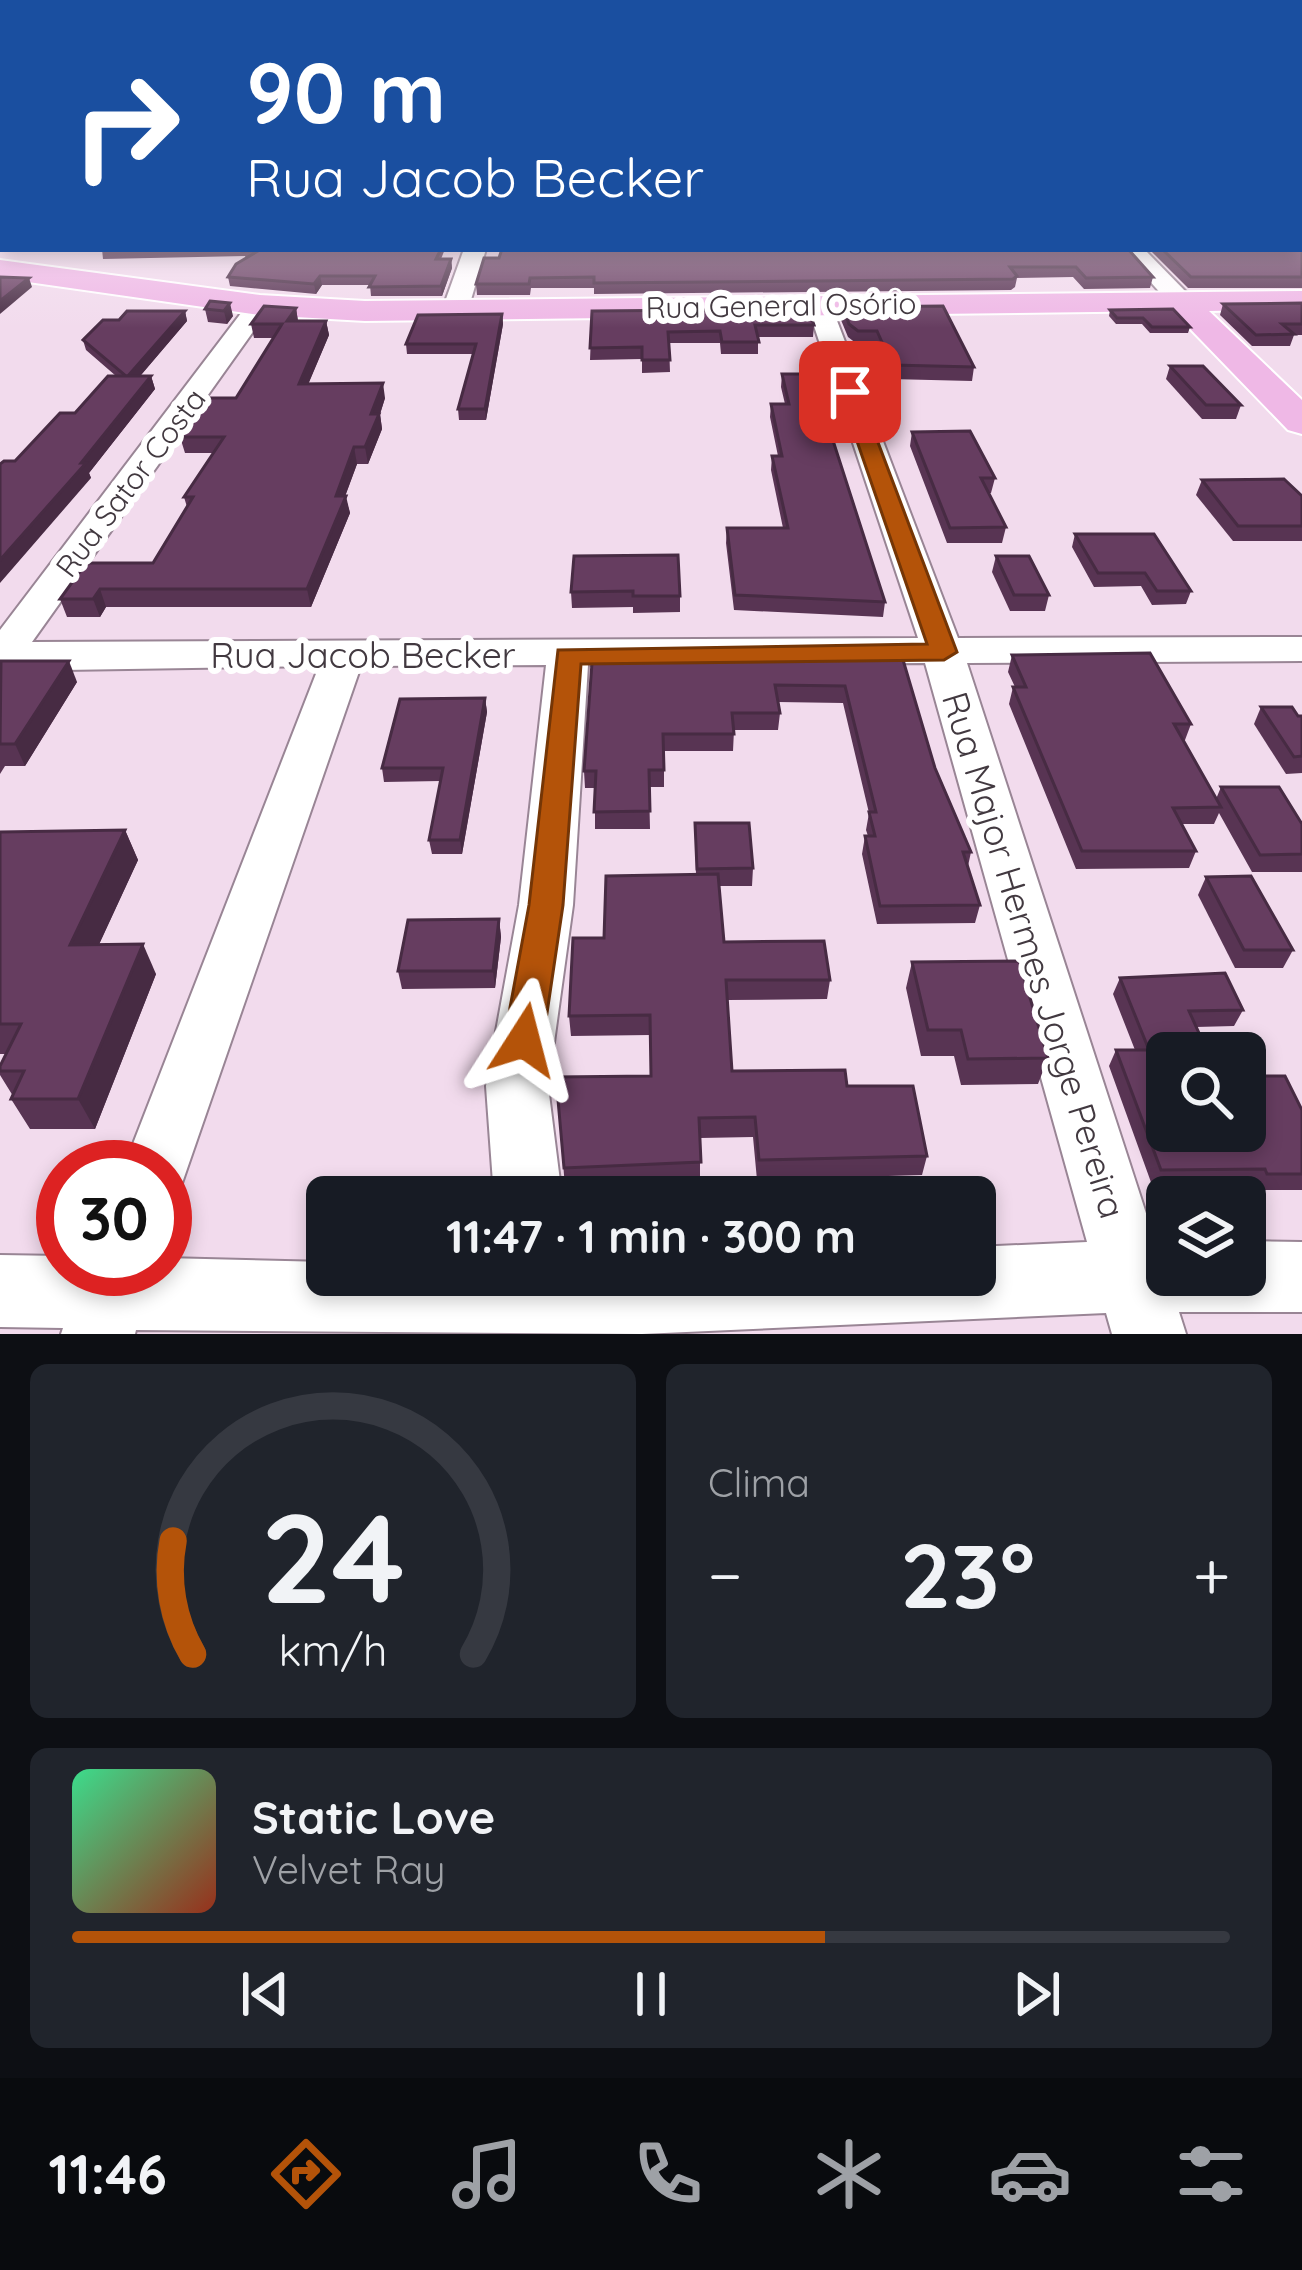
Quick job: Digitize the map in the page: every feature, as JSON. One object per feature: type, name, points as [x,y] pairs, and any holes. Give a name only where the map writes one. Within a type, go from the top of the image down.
[{"type":"main road","name":"Rua General Osório","points":[[0,269],[260,305],[455,310],[1302,300]]},
{"type":"main road","points":[[1181,301],[1302,422]]},
{"type":"street","points":[[455,310],[474,252]]},
{"type":"street","points":[[1135,252],[1181,301]]},
{"type":"street","name":"Rua Sator Costa","points":[[1,656],[260,305]]},
{"type":"street","name":"Rua Major Hermes Jorge Pereira","points":[[819,305],[944,652],[1139,1305]]},
{"type":"street","name":"Rua Jacob Becker","points":[[1,656],[1302,649]]},
{"type":"street","points":[[168,1140],[344,655]]},
{"type":"street","points":[[526,1176],[517,1086],[546,905],[568,656]]},
{"type":"street","points":[[0,1291],[110,1298],[552,1304],[1139,1305],[1302,1277]]},
{"type":"building","points":[[256,252],[440,252],[436,259],[451,259],[441,286],[369,287],[375,276],[320,276],[314,284],[228,277],[236,264]]},
{"type":"building","points":[[501,252],[1131,252],[1153,277],[1086,278],[1076,267],[1010,267],[1017,276],[1013,279],[594,283],[594,277],[476,284],[484,258],[499,258]]},
{"type":"building","points":[[1165,252],[1302,252],[1302,277],[1191,277]]},
{"type":"building","points":[[0,277],[29,278],[0,301]]},
{"type":"building","points":[[210,301],[230,303],[224,311],[205,309]]},
{"type":"building","points":[[1302,303],[1302,324],[1282,324],[1294,334],[1256,335],[1223,304]]},
{"type":"building","points":[[264,306],[296,308],[287,321],[326,321],[299,384],[383,383],[371,414],[379,414],[365,447],[354,447],[336,496],[346,496],[307,589],[100,589],[93,599],[60,599],[86,563],[153,563],[193,497],[184,497],[224,437],[180,437],[208,398],[236,398],[282,324],[251,324]]},
{"type":"building","points":[[943,306],[974,367],[892,365],[877,331],[858,331],[849,324],[843,307]]},
{"type":"building","points":[[808,309],[814,325],[755,325],[759,342],[722,342],[720,331],[668,332],[670,360],[642,360],[642,347],[590,348],[592,311]]},
{"type":"building","points":[[1173,309],[1190,327],[1152,327],[1143,318],[1117,318],[1110,310]]},
{"type":"building","points":[[127,311],[185,311],[127,377],[83,340],[103,320],[119,320]]},
{"type":"building","points":[[502,314],[485,409],[458,409],[476,344],[406,344],[418,315]]},
{"type":"building","points":[[1170,366],[1203,366],[1241,405],[1206,405]]},
{"type":"building","points":[[782,374],[819,374],[835,425],[828,425],[885,602],[735,595],[727,528],[788,528],[772,456],[782,456],[771,404],[789,404]]},
{"type":"building","points":[[108,376],[151,376],[81,463],[86,463],[0,560],[0,464],[15,461],[60,413],[75,413]]},
{"type":"building","points":[[970,431],[995,478],[981,478],[1006,527],[950,528],[912,432]]},
{"type":"building","points":[[1284,479],[1302,496],[1302,526],[1238,526],[1202,480]]},
{"type":"building","points":[[1075,534],[1154,534],[1191,591],[1157,591],[1145,573],[1098,573]]},
{"type":"building","points":[[678,555],[680,596],[571,592],[574,556]]},
{"type":"building","points":[[996,556],[1029,556],[1049,595],[1014,595]]},
{"type":"building","points":[[901,653],[935,768],[971,852],[963,852],[980,905],[880,906],[865,836],[875,836],[869,812],[876,812],[845,686],[775,685],[780,713],[732,713],[734,734],[663,734],[664,770],[649,770],[650,811],[594,812],[596,771],[584,771],[592,663],[672,662],[672,656]]},
{"type":"building","points":[[1150,653],[1191,724],[1174,724],[1221,807],[1173,808],[1196,851],[1082,851],[1013,687],[1026,687],[1012,655]]},
{"type":"building","points":[[1,661],[69,661],[15,744],[0,744]]},
{"type":"building","points":[[485,698],[460,840],[429,840],[443,768],[382,768],[400,699]]},
{"type":"building","points":[[1261,707],[1292,707],[1302,716],[1302,756],[1294,757]]},
{"type":"building","points":[[1221,787],[1279,787],[1302,824],[1302,854],[1260,855]]},
{"type":"building","points":[[695,823],[749,823],[753,868],[697,869]]},
{"type":"building","points":[[125,830],[70,945],[143,944],[78,1099],[11,1099],[24,1071],[0,1071],[21,1024],[0,1024],[0,832]]},
{"type":"building","points":[[718,874],[724,942],[824,941],[830,980],[726,980],[732,1071],[845,1070],[847,1086],[913,1086],[927,1156],[759,1160],[755,1117],[699,1118],[701,1162],[564,1168],[556,1077],[651,1076],[650,1015],[569,1016],[573,938],[604,938],[606,876]]},
{"type":"building","points":[[1251,876],[1293,950],[1244,950],[1206,877]]},
{"type":"building","points":[[499,919],[493,971],[398,971],[408,920]]},
{"type":"building","points":[[1019,961],[1048,1058],[968,1059],[961,1030],[928,1030],[912,962]]},
{"type":"building","points":[[1225,973],[1243,1010],[1189,1011],[1198,1032],[1146,1032],[1146,1043],[1120,978]]},
{"type":"building","points":[[1116,1050],[1146,1050],[1146,1130]]},
{"type":"building","points":[[1266,1076],[1285,1076],[1302,1110],[1302,1174],[1267,1174],[1265,1169],[1161,1170],[1154,1152],[1266,1152]]},
{"type":"route","points":[[524,1040],[546,905],[568,656],[944,652],[850,392]]}]
